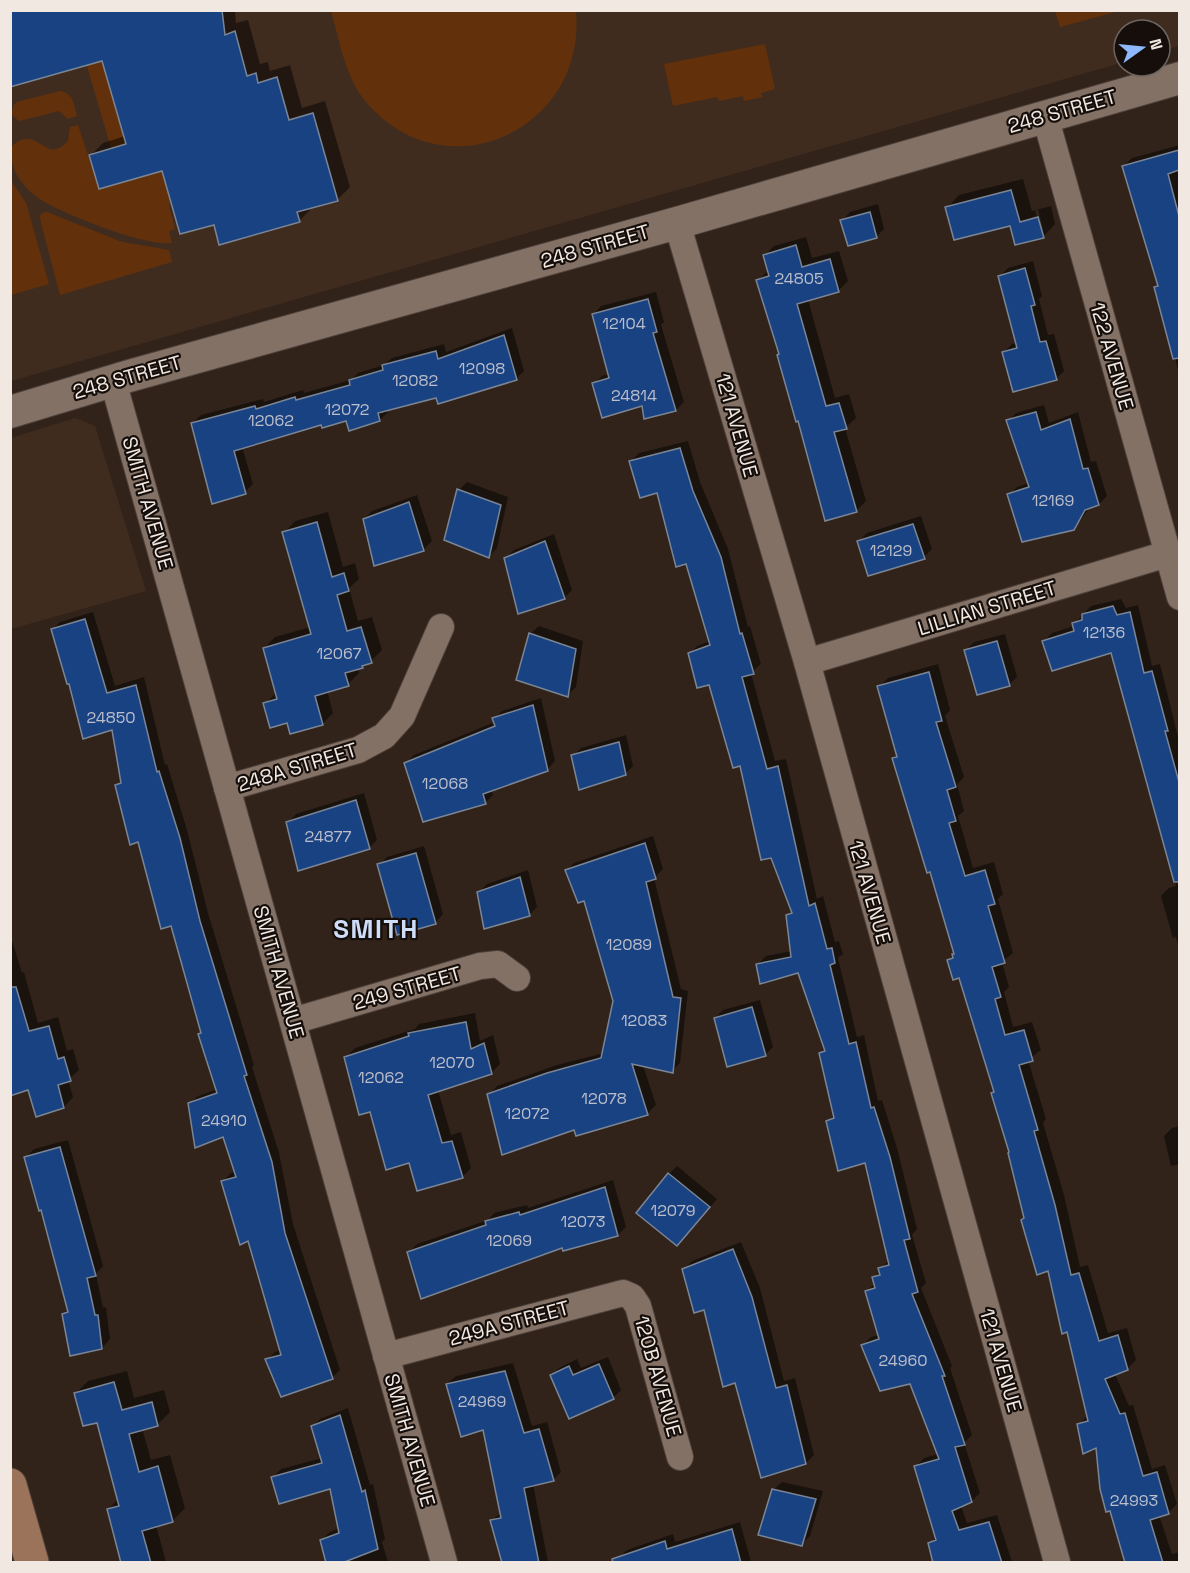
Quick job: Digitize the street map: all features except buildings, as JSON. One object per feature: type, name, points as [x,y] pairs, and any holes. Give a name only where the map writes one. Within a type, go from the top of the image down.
[{"type":"main road","points":[[10,1485],[32,1563]]},
{"type":"street","name":"248 STREET","points":[[10,412],[1179,78]]},
{"type":"street","name":"122 AVENUE","points":[[1045,116],[1179,597]]},
{"type":"street","name":"121 AVENUE","points":[[677,223],[807,662],[1057,1563]]},
{"type":"street","name":"SMITH AVENUE","points":[[113,381],[444,1563]]},
{"type":"street","name":"LILLIAN STREET","points":[[807,662],[1167,554]]},
{"type":"street","name":"248A STREET","points":[[227,788],[358,750],[384,736],[402,716],[441,627]]},
{"type":"street","name":"249 STREET","points":[[293,1021],[480,966],[498,964],[517,978]]},
{"type":"street","name":"249A STREET","points":[[386,1356],[623,1293],[632,1297]]},
{"type":"street","name":"120B AVENUE","points":[[632,1297],[638,1306],[680,1457]]},
{"type":"shaded area","points":[[1055,10],[1119,11],[1060,27]]},
{"type":"shaded area","points":[[11,11],[1179,11],[1179,46],[1172,48],[1172,18],[1112,18],[1112,65],[11,381]]},
{"type":"shaded area","points":[[331,11],[576,11],[573,53],[559,88],[536,116],[505,136],[471,145],[435,144],[399,130],[367,103],[348,71]]},
{"type":"shaded area","points":[[765,44],[775,89],[761,93],[763,97],[744,101],[743,96],[719,101],[717,97],[673,106],[664,64]]},
{"type":"shaded area","points":[[100,55],[126,144],[111,148],[85,59]]},
{"type":"shaded area","points":[[60,91],[68,94],[74,103],[77,116],[68,119],[59,111],[19,121],[12,115],[13,106],[17,102]]},
{"type":"shaded area","points":[[78,125],[99,189],[162,171],[171,202],[169,205],[175,229],[169,231],[172,243],[143,240],[83,220],[48,204],[37,197],[21,181],[12,161],[12,146],[21,140],[28,139],[47,148],[60,148],[68,141],[70,127]]},
{"type":"shaded area","points":[[10,179],[26,203],[49,284],[11,295]]},
{"type":"shaded area","points":[[47,212],[122,242],[169,250],[172,262],[60,295],[41,223],[40,216]]},
{"type":"shaded area","points":[[75,418],[95,426],[146,591],[11,629],[11,438]]},
{"type":"district","name":"SMITH","points":[[376,929]]}]
